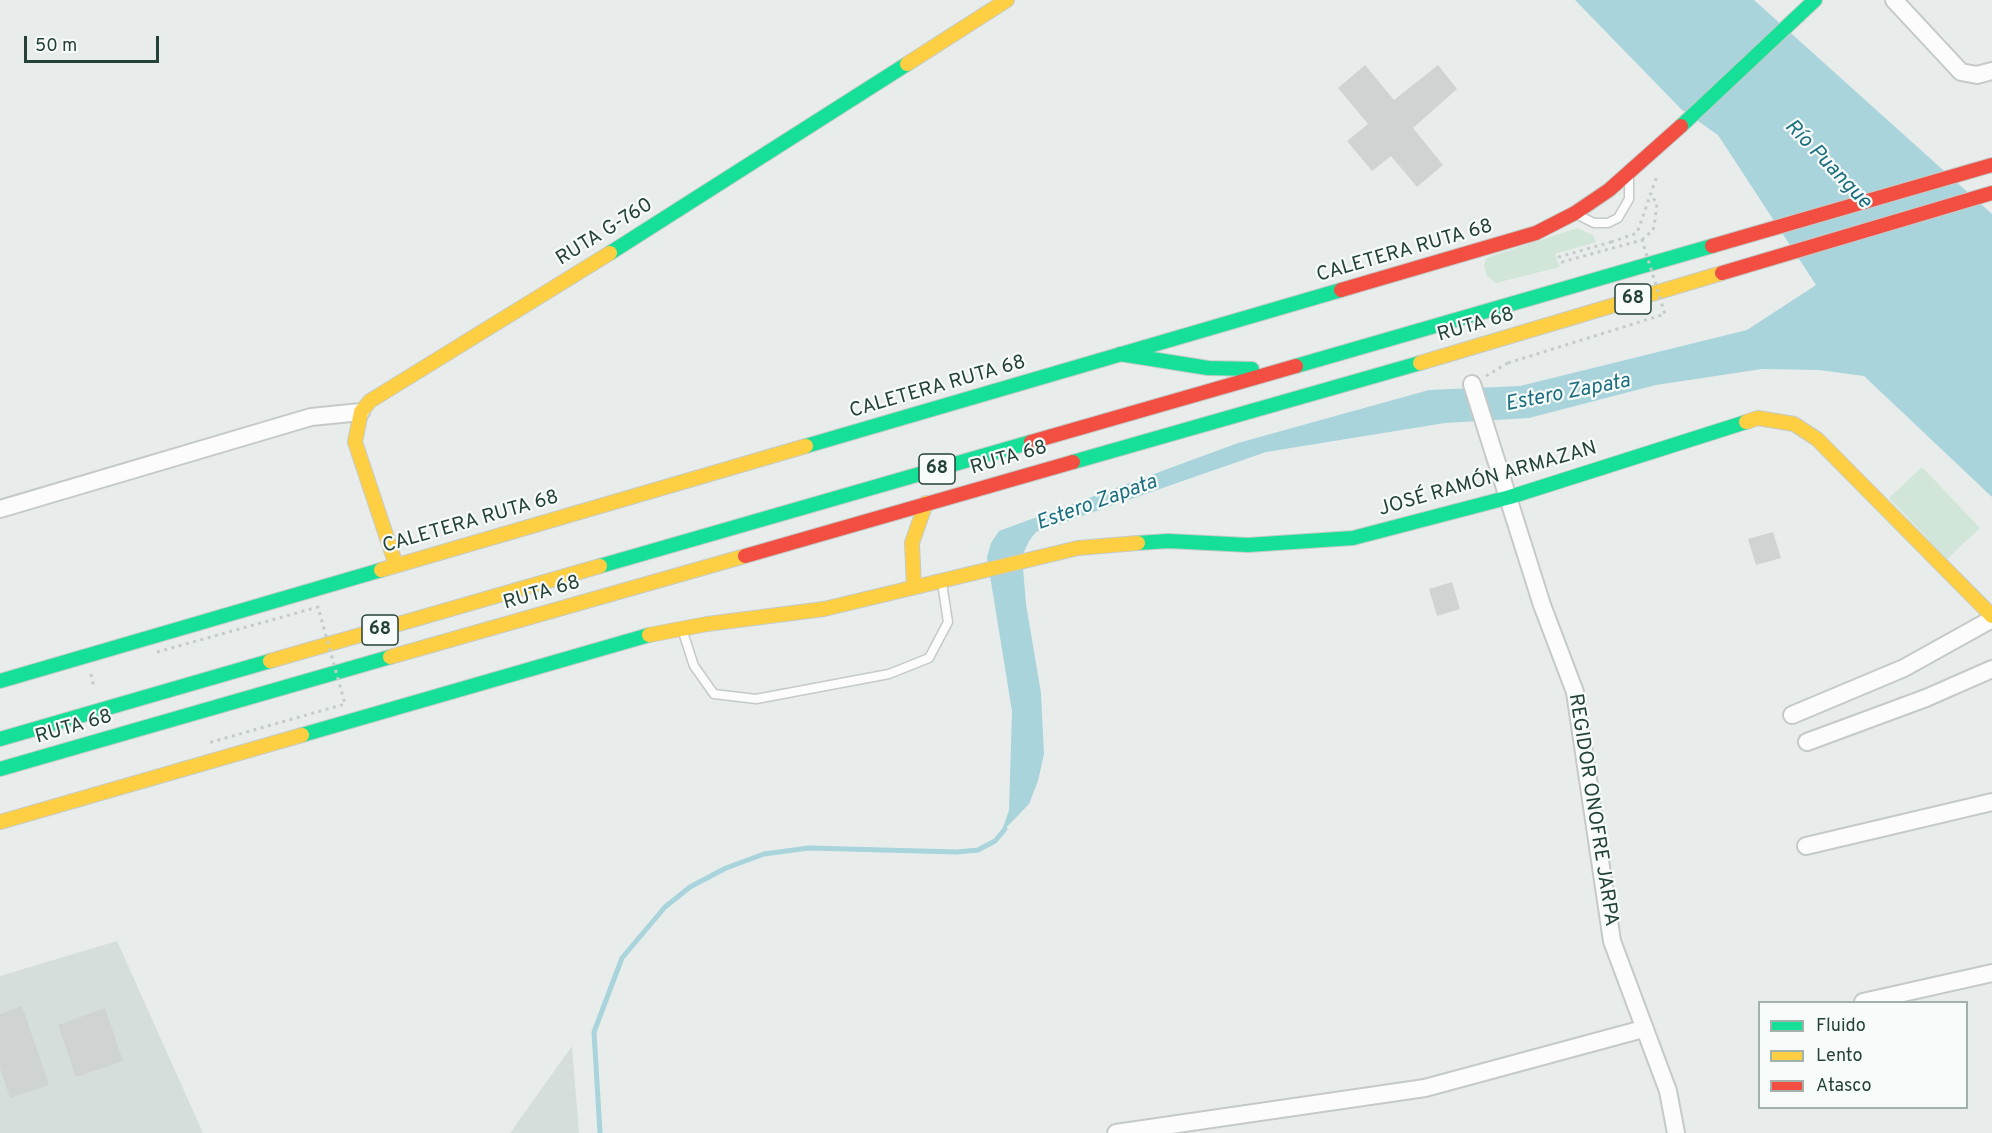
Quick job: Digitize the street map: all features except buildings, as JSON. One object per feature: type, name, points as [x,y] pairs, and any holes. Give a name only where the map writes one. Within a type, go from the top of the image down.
[{"type":"main road","name":"RUTA G-760","points":[[361,412],[384,391],[500,322],[1007,0]]},
{"type":"main road","name":"CALETERA RUTA 68","points":[[0,681],[1513,241],[1575,213],[1629,173],[1815,0]]},
{"type":"main road","name":"RUTA 68","points":[[0,739],[1992,165]]},
{"type":"main road","name":"RUTA 68","points":[[0,769],[1471,348],[1991,193]]},
{"type":"main road","points":[[1120,354],[1208,368],[1282,369]]},
{"type":"main road","points":[[361,412],[355,442],[396,565]]},
{"type":"main road","name":"JOSÉ RAMÓN ARMAZAN","points":[[914,586],[1030,558],[1114,544],[1168,542],[1248,545],[1353,538],[1510,497],[1747,420],[1781,420],[1806,430],[1817,439],[1992,618]]},
{"type":"main road","points":[[0,822],[611,644],[682,628],[824,609],[914,586],[912,543],[926,503]]},
{"type":"street","points":[[1894,0],[1961,72],[1977,75],[1992,71]]},
{"type":"street","name":"REGIDOR ONOFRE JARPA","points":[[1472,384],[1487,437],[1510,497],[1542,605],[1575,692],[1612,941],[1668,1091],[1676,1133]]},
{"type":"street","points":[[0,509],[311,417],[361,412]]},
{"type":"street","points":[[1792,715],[1904,668],[1992,618]]},
{"type":"street","points":[[1807,742],[1926,698],[1992,669]]},
{"type":"street","points":[[1806,846],[1992,802]]},
{"type":"street","points":[[1867,1001],[1992,973]]},
{"type":"street","points":[[1116,1133],[1425,1088],[1643,1029]]},
{"type":"lane","points":[[1575,213],[1594,223],[1608,223],[1618,218],[1629,199],[1629,173]]},
{"type":"lane","points":[[682,628],[694,666],[714,694],[756,699],[889,674],[929,658],[948,622],[942,580]]},
{"type":"path","points":[[1651,196],[1657,203],[1653,230],[1642,240],[1562,262],[1559,257],[1637,233],[1661,168]]},
{"type":"path","points":[[1472,384],[1508,363],[1665,314],[1642,240]]},
{"type":"path","points":[[147,656],[318,606],[345,704],[197,746]]},
{"type":"path","points":[[99,671],[91,674],[100,710]]},
{"type":"shaded area","points":[[117,941],[203,1133],[0,1133],[0,976]]},
{"type":"shaded area","points":[[572,1046],[579,1133],[510,1133]]},
{"type":"green space","points":[[1577,228],[1593,235],[1596,242],[1555,254],[1560,267],[1496,283],[1487,276],[1484,266],[1486,258]]},
{"type":"green space","points":[[1922,467],[1980,528],[1947,559],[1889,498]]},
{"type":"water","name":"Río Puangue","points":[[1575,0],[1754,0],[1992,214],[1992,497],[1864,376],[1819,370],[1762,369],[1656,385],[1529,418],[1445,423],[1266,452],[1036,532],[1029,541],[1022,556],[1026,604],[1041,693],[1044,754],[1038,781],[1029,804],[1001,833],[1009,810],[1012,711],[987,557],[991,543],[999,531],[1238,443],[1429,390],[1520,386],[1747,330],[1816,285],[1718,135],[1682,110]]},
{"type":"waterway","name":"Estero Zapata","points":[[600,1133],[594,1032],[622,958],[665,907],[690,887],[726,868],[764,854],[809,848],[957,852],[978,850],[995,841],[1005,829]]},
{"type":"traffic: fast","points":[[1681,126],[1815,0]]},
{"type":"traffic: fast","points":[[610,253],[907,64]]},
{"type":"traffic: fast","points":[[1296,366],[1712,246]]},
{"type":"traffic: fast","points":[[806,446],[1341,290]]},
{"type":"traffic: fast","points":[[1120,354],[1208,368],[1252,369]]},
{"type":"traffic: fast","points":[[1073,462],[1420,363]]},
{"type":"traffic: fast","points":[[1138,543],[1168,541],[1248,545],[1353,538],[1510,497],[1746,422]]},
{"type":"traffic: fast","points":[[600,566],[1031,442]]},
{"type":"traffic: fast","points":[[0,681],[381,570]]},
{"type":"traffic: fast","points":[[302,735],[649,635]]},
{"type":"traffic: fast","points":[[0,769],[390,657]]},
{"type":"traffic: fast","points":[[0,739],[270,661]]},
{"type":"traffic: slow","points":[[907,64],[1007,0]]},
{"type":"traffic: slow","points":[[396,565],[355,442],[361,412],[370,401],[610,253]]},
{"type":"traffic: slow","points":[[1420,363],[1722,273]]},
{"type":"traffic: slow","points":[[1746,422],[1758,418],[1794,424],[1817,439],[1992,616]]},
{"type":"traffic: slow","points":[[381,570],[806,446]]},
{"type":"traffic: slow","points":[[914,587],[912,543],[926,503]]},
{"type":"traffic: slow","points":[[649,635],[707,624],[824,609],[1078,548],[1138,543]]},
{"type":"traffic: slow","points":[[390,657],[745,556]]},
{"type":"traffic: slow","points":[[270,661],[600,566]]},
{"type":"traffic: slow","points":[[0,822],[302,735]]},
{"type":"traffic: jam","points":[[1341,290],[1536,233],[1575,213],[1609,190],[1681,126]]},
{"type":"traffic: jam","points":[[1712,246],[1992,165]]},
{"type":"traffic: jam","points":[[1722,273],[1992,193]]},
{"type":"traffic: jam","points":[[1031,442],[1296,366]]},
{"type":"traffic: jam","points":[[745,556],[1073,462]]}]
